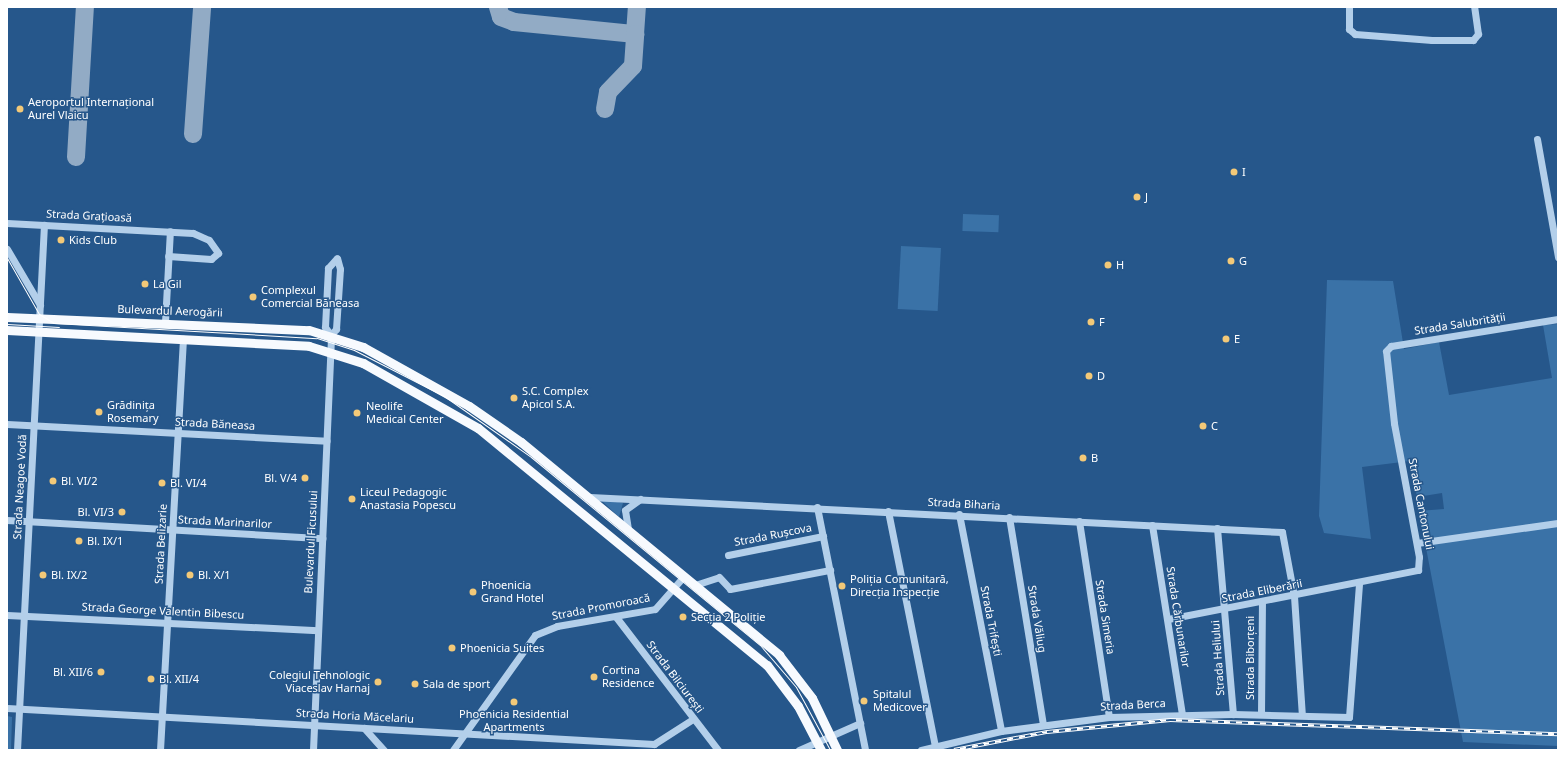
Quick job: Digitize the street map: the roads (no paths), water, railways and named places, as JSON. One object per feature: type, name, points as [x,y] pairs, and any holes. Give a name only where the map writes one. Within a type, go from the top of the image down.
[{"type":"main road","name":"Bulevardul Aerogării","points":[[7,317],[165,322],[310,330],[331,335],[389,360],[469,406],[590,497],[779,655],[812,698],[836,750]]},
{"type":"main road","points":[[7,330],[183,339],[331,350],[382,372],[460,416],[674,588],[767,665],[798,706],[821,750]]},
{"type":"street","points":[[1349,7],[1350,29],[1360,35],[1473,40],[1478,34],[1474,7]]},
{"type":"street","points":[[1537,139],[1558,257]]},
{"type":"street","name":"Strada Grațioasă","points":[[7,223],[170,231],[201,235],[218,253],[211,259],[168,256]]},
{"type":"street","name":"Strada Neagoe Vodă","points":[[17,750],[35,426],[44,225]]},
{"type":"street","points":[[165,322],[170,231]]},
{"type":"street","points":[[7,249],[40,305]]},
{"type":"street","name":"Bulevardul Ficusului","points":[[313,750],[331,350],[331,335],[325,327],[328,268],[337,258],[336,329],[331,335]]},
{"type":"street","name":"Strada Salubrității","points":[[1385,368],[1384,356],[1391,346],[1558,319]]},
{"type":"street","name":"Strada Belizarie","points":[[160,750],[183,339]]},
{"type":"street","name":"Strada Cantonului","points":[[1359,584],[1418,570],[1417,542],[1385,368]]},
{"type":"street","name":"Strada Băneasa","points":[[7,424],[327,441]]},
{"type":"street","name":"Strada Biharia","points":[[590,497],[644,498],[1282,532],[1294,596]]},
{"type":"street","points":[[628,529],[624,519],[627,507],[644,498]]},
{"type":"street","points":[[817,507],[865,750]]},
{"type":"street","points":[[888,511],[935,746]]},
{"type":"street","name":"Strada Trifești","points":[[959,514],[1002,731]]},
{"type":"street","name":"Strada Văliug","points":[[1009,517],[1042,724]]},
{"type":"street","name":"Strada Marinarilor","points":[[7,520],[322,538]]},
{"type":"street","name":"Strada Simeria","points":[[1079,521],[1109,717]]},
{"type":"street","points":[[1417,542],[1558,524]]},
{"type":"street","name":"Strada Cărbunarilor","points":[[1152,525],[1182,714]]},
{"type":"street","name":"Strada Heliului","points":[[1218,528],[1233,714]]},
{"type":"street","name":"Strada Rușcova","points":[[728,555],[823,536]]},
{"type":"street","points":[[695,585],[719,577],[730,589],[830,570]]},
{"type":"street","name":"Strada Promoroacă","points":[[453,750],[466,734],[535,635],[553,627],[655,610],[684,576]]},
{"type":"street","name":"Strada Berca","points":[[921,750],[1002,731],[1042,724],[1109,717],[1182,714],[1261,714],[1349,717],[1359,584]]},
{"type":"street","name":"Strada Eliberării","points":[[1168,619],[1359,584]]},
{"type":"street","points":[[1294,596],[1302,715]]},
{"type":"street","name":"Strada Biborțeni","points":[[1261,714],[1262,602]]},
{"type":"street","name":"Strada George Valentin Bibescu","points":[[7,615],[318,630]]},
{"type":"street","name":"Strada Bilciurești","points":[[616,617],[718,750]]},
{"type":"street","name":"Strada Horia Măcelariu","points":[[7,708],[654,744],[693,719]]},
{"type":"street","points":[[799,750],[860,723]]},
{"type":"street","points":[[364,728],[384,750]]},
{"type":"tram line","points":[[7,258],[39,314],[54,323],[317,338],[354,350],[444,396],[531,457],[760,645],[796,687],[830,750]]},
{"type":"tram line","points":[[7,324],[59,327]]},
{"type":"railway","points":[[954,750],[1047,732],[1170,720],[1558,734]]},
{"type":"place","name":"Aeroportul Internațional Aurel Vlaicu","points":[[20,109]]},
{"type":"place","name":"I","points":[[1234,172]]},
{"type":"place","name":"J","points":[[1137,197]]},
{"type":"place","name":"Kids Club","points":[[61,240]]},
{"type":"place","name":"G","points":[[1231,261]]},
{"type":"place","name":"H","points":[[1108,265]]},
{"type":"place","name":"La Gil","points":[[145,284]]},
{"type":"place","name":"Complexul Comercial Băneasa","points":[[253,297]]},
{"type":"place","name":"F","points":[[1091,322]]},
{"type":"place","name":"E","points":[[1226,339]]},
{"type":"place","name":"D","points":[[1089,376]]},
{"type":"place","name":"S.C. Complex Apicol S.A.","points":[[514,398]]},
{"type":"place","name":"Grădinița Rosemary","points":[[99,412]]},
{"type":"place","name":"Neolife Medical Center","points":[[357,413]]},
{"type":"place","name":"C","points":[[1203,426]]},
{"type":"place","name":"B","points":[[1083,458]]},
{"type":"place","name":"Bl. V/4","points":[[305,478]]},
{"type":"place","name":"Bl. VI/2","points":[[53,481]]},
{"type":"place","name":"Bl. VI/4","points":[[162,483]]},
{"type":"place","name":"Liceul Pedagogic Anastasia Popescu","points":[[352,499]]},
{"type":"place","name":"Bl. VI/3","points":[[122,512]]},
{"type":"place","name":"Bl. IX/1","points":[[79,541]]},
{"type":"place","name":"Bl. IX/2","points":[[43,575]]},
{"type":"place","name":"Bl. X/1","points":[[190,575]]},
{"type":"place","name":"Poliția Comunitară, Direcția Inspecție","points":[[842,586]]},
{"type":"place","name":"Phoenicia Grand Hotel","points":[[473,592]]},
{"type":"place","name":"Secția 2 Poliție","points":[[683,617]]},
{"type":"place","name":"Phoenicia Suites","points":[[452,648]]},
{"type":"place","name":"Bl. XII/6","points":[[101,672]]},
{"type":"place","name":"Cortina Residence","points":[[594,677]]},
{"type":"place","name":"Bl. XII/4","points":[[151,679]]},
{"type":"place","name":"Colegiul Tehnologic Viaceslav Harnaj","points":[[378,682]]},
{"type":"place","name":"Sala de sport","points":[[415,684]]},
{"type":"place","name":"Spitalul Medicover","points":[[864,701]]},
{"type":"place","name":"Phoenicia Residential Apartments","points":[[514,702]]}]
